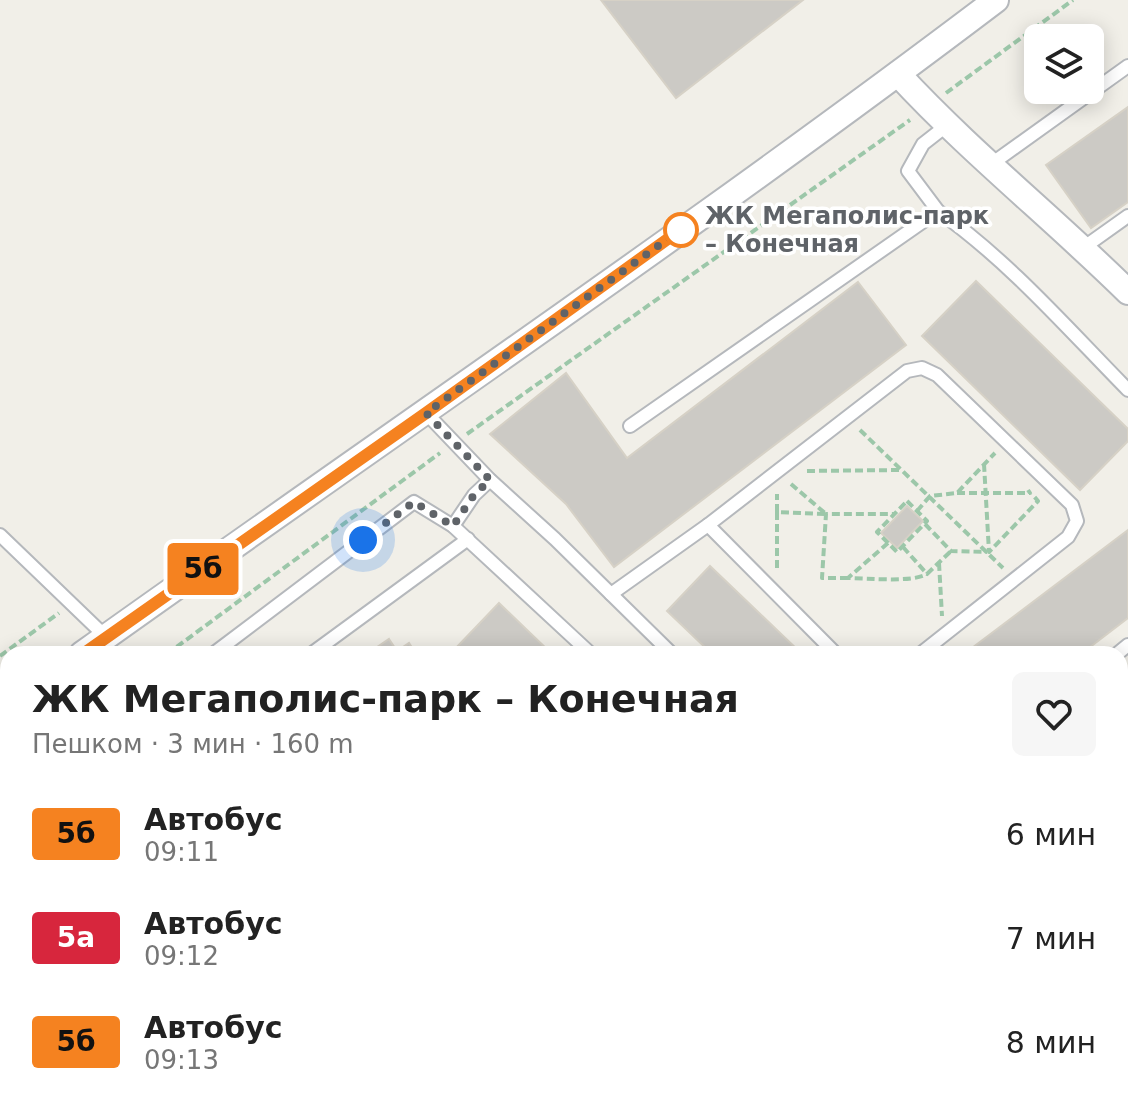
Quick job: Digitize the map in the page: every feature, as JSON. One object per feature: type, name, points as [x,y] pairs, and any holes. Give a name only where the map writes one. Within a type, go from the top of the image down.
[{"type":"street","points":[[93,646],[426,413],[898,74],[996,0]]},
{"type":"street","points":[[898,74],[946,126],[1128,292]]},
{"type":"lane","points":[[990,165],[1128,66]]},
{"type":"lane","points":[[946,126],[923,144],[908,171],[938,211],[963,228],[1030,290],[1128,390]]},
{"type":"lane","points":[[630,426],[938,211]]},
{"type":"lane","points":[[1083,248],[1128,216]]},
{"type":"lane","points":[[611,594],[708,525],[907,371],[922,368],[937,375],[1072,505],[1077,521],[1068,537],[930,646]]},
{"type":"lane","points":[[426,413],[490,480],[664,646]]},
{"type":"lane","points":[[453,526],[474,495],[490,480]]},
{"type":"lane","points":[[224,646],[414,502],[453,526],[582,646]]},
{"type":"lane","points":[[708,525],[828,646]]},
{"type":"lane","points":[[0,535],[106,637]]},
{"type":"lane","points":[[322,646],[468,539]]},
{"type":"path","points":[[178,646],[454,443],[928,107],[1073,0]]},
{"type":"path","points":[[846,417],[989,552],[1014,580]]},
{"type":"path","points":[[957,493],[1006,443]]},
{"type":"path","points":[[992,456],[1002,465]]},
{"type":"path","points":[[984,464],[989,552]]},
{"type":"path","points":[[777,472],[902,470]]},
{"type":"path","points":[[777,472],[777,595]]},
{"type":"path","points":[[777,472],[826,514]]},
{"type":"path","points":[[925,524],[951,551],[989,552],[1038,501],[1021,484]]},
{"type":"path","points":[[917,511],[930,496],[1030,493]]},
{"type":"path","points":[[907,501],[917,511],[927,521],[897,552],[877,532],[907,501]]},
{"type":"path","points":[[777,512],[895,514]]},
{"type":"path","points":[[826,514],[822,578],[923,577],[951,551]]},
{"type":"path","points":[[848,578],[888,543]]},
{"type":"path","points":[[902,546],[927,574]]},
{"type":"path","points":[[939,563],[943,636]]},
{"type":"path","points":[[14,646],[72,604]]},
{"type":"building","points":[[601,0],[803,0],[676,98]]},
{"type":"building","points":[[1128,107],[1128,202],[1091,228],[1046,165]]},
{"type":"building","points":[[976,281],[1128,429],[1128,441],[1080,490],[922,336]]},
{"type":"building","points":[[858,282],[906,345],[614,567],[566,504],[490,434],[566,373],[627,458]]},
{"type":"building","points":[[907,506],[923,521],[897,548],[881,533]]},
{"type":"building","points":[[1128,530],[1128,618],[1091,646],[975,646]]},
{"type":"building","points":[[710,566],[794,646],[704,646],[667,611]]},
{"type":"building","points":[[499,603],[544,646],[458,646]]},
{"type":"building","points":[[389,639],[394,646],[379,646]]},
{"type":"bus line","name":"5б","points":[[94,646],[683,228]]},
{"type":"place","name":"ЖК Мегаполис-парк – Конечная","points":[[681,230]]},
{"type":"route","points":[[363,540],[414,502],[453,526],[474,495],[490,480],[426,413],[683,228],[681,230]]}]
